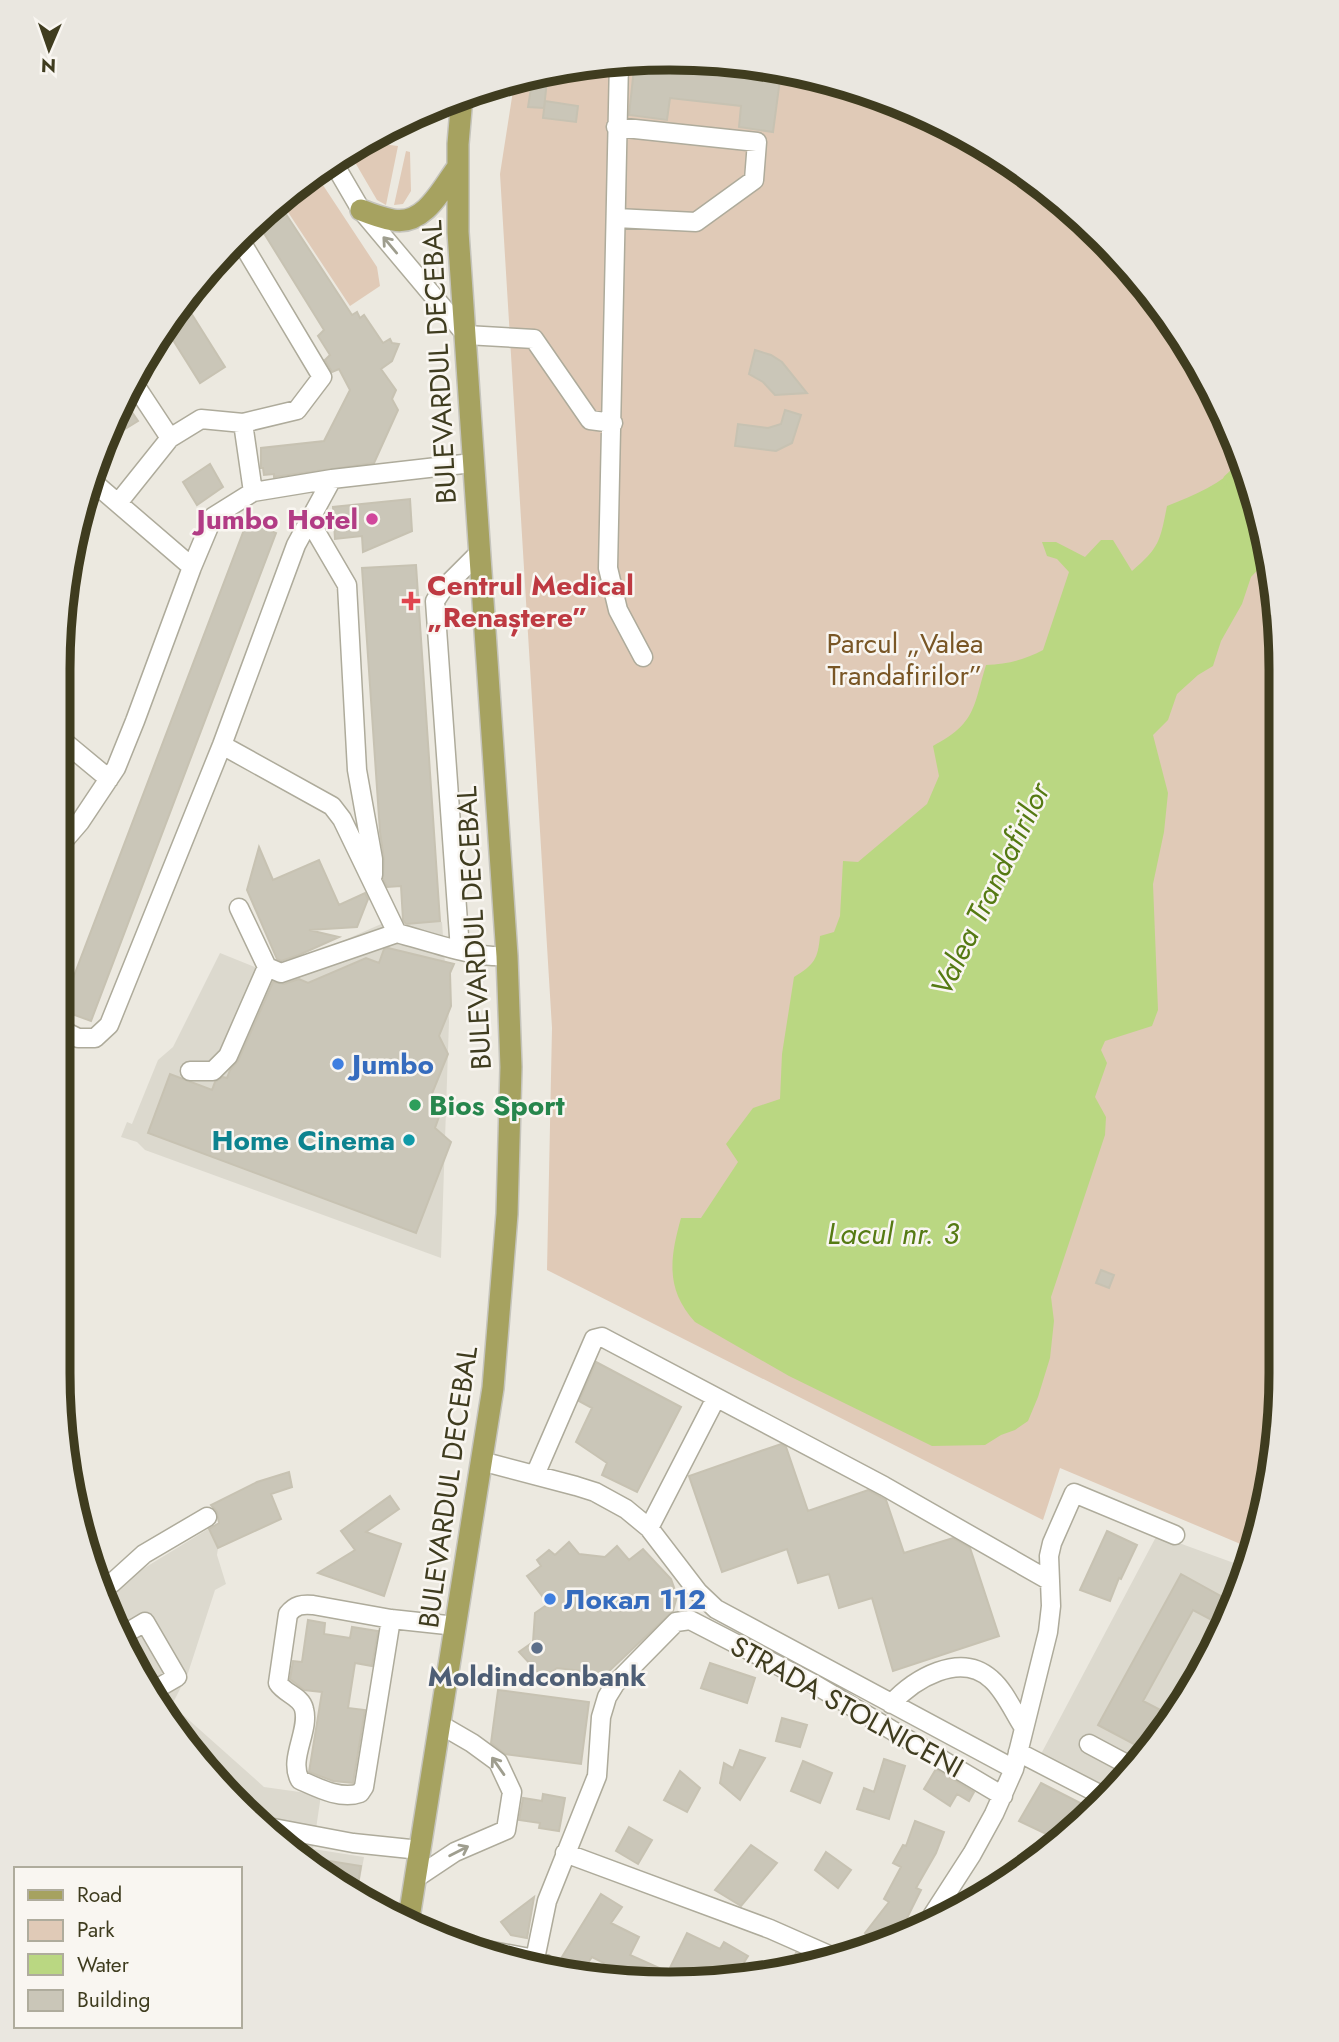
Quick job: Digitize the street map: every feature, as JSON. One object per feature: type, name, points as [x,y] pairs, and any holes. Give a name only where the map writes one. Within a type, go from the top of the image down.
[{"type":"main road","name":"BULEVARDUL DECEBAL","points":[[411,1913],[493,1388],[507,1214],[511,1067],[507,956],[457,232],[460,108]]},
{"type":"main road","points":[[361,210],[394,221],[411,219],[425,211],[457,167]]},
{"type":"street","points":[[618,72],[608,568],[618,610],[643,657]]},
{"type":"street","points":[[616,127],[757,142],[754,180],[696,222],[616,218]]},
{"type":"street","points":[[338,170],[361,210],[466,335],[534,339],[590,421],[613,423]]},
{"type":"street","points":[[118,503],[170,438],[201,419],[243,423],[297,410],[322,377],[245,247]]},
{"type":"street","points":[[139,391],[170,438]]},
{"type":"street","points":[[243,423],[253,492]]},
{"type":"street","points":[[70,834],[116,768],[213,517],[253,492],[332,479],[472,463]]},
{"type":"street","points":[[70,1034],[78,1038],[96,1038],[109,1025],[222,745],[296,545],[332,479]]},
{"type":"street","points":[[99,487],[192,567]]},
{"type":"street","points":[[309,520],[347,585],[357,770],[373,859],[372,882]]},
{"type":"street","points":[[460,950],[435,601],[443,589],[478,554]]},
{"type":"street","points":[[222,745],[332,807],[342,818],[397,933]]},
{"type":"street","points":[[70,747],[109,779]]},
{"type":"street","points":[[239,908],[267,967],[281,972],[397,933],[460,950],[496,957],[507,956]]},
{"type":"street","points":[[190,1071],[213,1071],[228,1056],[267,967]]},
{"type":"street","points":[[535,1475],[594,1339],[602,1337],[884,1486],[1051,1581]]},
{"type":"street","points":[[649,1528],[716,1398]]},
{"type":"street","points":[[481,1461],[595,1492],[626,1509],[649,1528],[698,1592],[716,1609],[891,1704],[1016,1761],[1096,1793]]},
{"type":"street","points":[[936,1909],[972,1854],[1003,1796],[1016,1761],[1048,1632],[1051,1606],[1049,1556],[1074,1493],[1175,1535]]},
{"type":"street","points":[[109,1584],[144,1554],[207,1517]]},
{"type":"street","points":[[391,1619],[364,1787],[360,1793],[348,1795],[327,1792],[300,1780],[296,1768],[305,1712],[297,1698],[288,1695],[278,1683],[291,1609],[303,1604],[391,1619],[456,1626]]},
{"type":"street","name":"STRADA STOLNICENI","points":[[565,1853],[597,1776],[601,1717],[607,1697],[615,1684],[676,1622],[690,1620],[814,1685],[1003,1796]]},
{"type":"street","points":[[129,1631],[145,1622],[177,1677],[159,1687]]},
{"type":"street","points":[[891,1704],[901,1694],[942,1670],[957,1667],[972,1669],[985,1674],[995,1683],[1024,1728]]},
{"type":"street","points":[[416,1878],[455,1852],[506,1830],[512,1792],[498,1762],[472,1742],[441,1725]]},
{"type":"street","points":[[1089,1744],[1124,1763]]},
{"type":"street","points":[[282,1830],[353,1843],[420,1850]]},
{"type":"street","points":[[540,1957],[547,1901],[565,1853],[770,1929],[823,1952]]},
{"type":"shaded area","name":"Jumbo","points":[[388,921],[442,922],[449,1021],[441,1258],[145,1150],[137,1142],[121,1137],[127,1122],[132,1124],[158,1060],[173,1047],[220,953],[270,973]]},
{"type":"shaded area","points":[[208,1529],[218,1548],[217,1555],[226,1584],[215,1590],[188,1673],[172,1705],[264,1787],[321,1795],[313,1849],[364,1857],[359,1885],[336,1871],[274,1823],[219,1768],[171,1706],[150,1672],[111,1589]]},
{"type":"shaded area","points":[[1157,1535],[1237,1564],[1207,1638],[1189,1672],[1145,1737],[1103,1786],[1041,1754]]},
{"type":"green space","name":"Parcul „Valea Trandafirilor”","points":[[670,70],[748,75],[825,90],[899,116],[935,132],[1003,171],[1034,194],[1065,219],[1120,274],[1168,336],[1189,370],[1223,440],[1249,514],[1264,591],[1268,630],[1268,1412],[1257,1489],[1243,1545],[1060,1468],[1043,1520],[547,1270],[552,1028],[500,174],[514,90],[591,75]]},
{"type":"green space","points":[[381,144],[398,146],[386,205],[377,200],[354,160]]},
{"type":"green space","points":[[406,151],[410,152],[411,191],[403,204],[394,205]]},
{"type":"green space","points":[[321,182],[377,267],[380,286],[350,306],[286,209]]},
{"type":"water","name":"Lacul nr. 3","points":[[1234,469],[1249,514],[1260,568],[1251,577],[1242,604],[1221,641],[1213,666],[1198,675],[1177,694],[1168,720],[1153,735],[1168,793],[1164,832],[1153,884],[1158,1010],[1152,1026],[1105,1041],[1101,1050],[1107,1063],[1095,1097],[1106,1117],[1105,1135],[1051,1297],[1054,1321],[1050,1358],[1028,1421],[985,1445],[932,1446],[789,1376],[695,1322],[685,1310],[674,1285],[674,1246],[681,1218],[701,1218],[738,1162],[726,1144],[753,1108],[780,1099],[782,1054],[794,977],[814,961],[820,936],[834,932],[840,916],[843,861],[858,862],[927,804],[939,776],[933,746],[958,730],[971,713],[986,665],[1015,661],[1043,650],[1069,572],[1057,559],[1047,556],[1042,542],[1056,542],[1085,557],[1101,540],[1113,540],[1132,571],[1154,549],[1163,528],[1167,506],[1188,498]]},
{"type":"building","points":[[634,71],[709,71],[780,81],[773,132],[739,127],[741,106],[670,98],[667,120],[629,115]]},
{"type":"building","points":[[547,83],[544,108],[528,107],[531,88],[526,88]]},
{"type":"building","points":[[545,101],[578,106],[576,122],[543,118]]},
{"type":"building","points":[[284,211],[352,315],[357,312],[360,318],[364,315],[383,343],[390,339],[392,343],[399,344],[392,361],[381,369],[396,390],[392,399],[398,410],[374,463],[274,477],[274,474],[264,475],[261,468],[261,448],[324,441],[350,390],[339,369],[332,372],[325,360],[330,355],[318,336],[324,330],[262,230]]},
{"type":"building","points":[[190,311],[225,367],[200,383],[171,336]]},
{"type":"building","points":[[755,350],[782,362],[807,393],[775,395],[763,382],[749,374]]},
{"type":"building","points":[[130,409],[138,421],[119,432]]},
{"type":"building","points":[[785,410],[801,415],[792,443],[776,451],[735,446],[738,424],[768,428],[781,424]]},
{"type":"building","points":[[210,464],[223,487],[197,505],[183,482]]},
{"type":"building","name":"Jumbo Hotel","points":[[410,499],[412,531],[363,552],[362,536],[335,539],[333,507]]},
{"type":"building","points":[[247,522],[276,533],[91,1021],[70,1013],[70,986]]},
{"type":"building","points":[[416,565],[440,921],[406,924],[403,920],[401,886],[387,887],[383,879],[384,859],[362,568]]},
{"type":"building","points":[[259,847],[273,880],[319,860],[339,905],[365,893],[368,899],[357,927],[309,930],[339,937],[299,955],[281,961],[277,959],[247,890]]},
{"type":"building","name":"Jumbo","points":[[384,949],[454,964],[450,973],[451,1006],[439,1036],[448,1054],[431,1096],[445,1100],[435,1128],[451,1142],[416,1233],[148,1133],[170,1074],[212,1090],[215,1082],[223,1077],[227,1078],[238,1061],[273,982],[284,984],[299,979],[308,983],[366,958],[379,963]]},
{"type":"building","points":[[1101,1270],[1114,1275],[1109,1288],[1096,1283]]},
{"type":"building","points":[[596,1362],[681,1407],[637,1492],[602,1475],[607,1463],[576,1442],[592,1408],[579,1401]]},
{"type":"building","points":[[781,1444],[786,1447],[808,1511],[868,1490],[886,1500],[904,1553],[953,1538],[970,1548],[999,1636],[893,1671],[872,1598],[839,1608],[829,1574],[798,1583],[787,1549],[722,1572],[689,1476]]},
{"type":"building","points":[[289,1472],[292,1487],[271,1494],[281,1519],[218,1548],[209,1529],[219,1523],[217,1512],[211,1505],[257,1482]]},
{"type":"building","points":[[390,1496],[399,1509],[366,1532],[401,1544],[384,1596],[318,1573],[355,1550],[341,1531]]},
{"type":"building","points":[[1107,1531],[1137,1545],[1110,1601],[1080,1590]]},
{"type":"building","points":[[569,1542],[579,1554],[605,1557],[617,1546],[629,1560],[643,1549],[671,1579],[677,1596],[673,1611],[606,1674],[557,1668],[543,1678],[519,1652],[533,1642],[535,1613],[548,1604],[527,1576],[541,1566],[537,1560],[549,1550],[555,1555]]},
{"type":"building","points":[[1181,1574],[1224,1598],[1214,1621],[1193,1610],[1143,1701],[1164,1712],[1138,1746],[1098,1725]]},
{"type":"building","points":[[308,1620],[325,1623],[324,1634],[350,1638],[352,1627],[378,1631],[372,1666],[355,1663],[348,1708],[365,1710],[353,1783],[333,1781],[309,1772],[322,1692],[304,1690],[290,1679],[293,1661],[302,1662]]},
{"type":"building","points":[[710,1663],[755,1678],[747,1703],[701,1688]]},
{"type":"building","points":[[498,1690],[589,1702],[581,1764],[505,1754],[491,1743]]},
{"type":"building","points":[[782,1718],[807,1725],[800,1747],[776,1741]]},
{"type":"building","points":[[740,1750],[765,1758],[740,1800],[720,1783],[724,1763],[733,1768]]},
{"type":"building","points":[[884,1759],[905,1766],[889,1819],[857,1809],[864,1788],[874,1792]]},
{"type":"building","points":[[803,1761],[832,1773],[820,1803],[791,1791]]},
{"type":"building","points":[[936,1769],[974,1792],[969,1801],[957,1794],[950,1806],[924,1789]]},
{"type":"building","points":[[680,1771],[700,1788],[687,1812],[664,1800]]},
{"type":"building","points":[[1041,1783],[1084,1805],[1050,1835],[1019,1821]]},
{"type":"building","points":[[543,1794],[565,1798],[559,1831],[539,1828],[540,1823],[519,1820],[523,1798],[542,1801]]},
{"type":"building","points":[[915,1821],[944,1832],[936,1853],[916,1888],[921,1890],[906,1923],[871,1937],[865,1933],[889,1902],[884,1899],[901,1867],[893,1863],[903,1845],[906,1846]]},
{"type":"building","points":[[629,1827],[652,1840],[638,1864],[616,1851]]},
{"type":"building","points":[[751,1845],[777,1863],[741,1906],[715,1890]]},
{"type":"building","points":[[826,1852],[851,1870],[838,1888],[815,1870]]},
{"type":"building","points":[[321,1860],[361,1866],[358,1885]]},
{"type":"building","points":[[601,1894],[622,1907],[611,1923],[639,1937],[630,1955],[668,1972],[617,1970],[592,1957],[586,1966],[573,1964],[562,1957]]},
{"type":"building","points":[[534,1897],[527,1938],[511,1935],[501,1922]]},
{"type":"building","points":[[687,1933],[720,1949],[724,1942],[748,1956],[741,1968],[712,1971],[706,1967],[704,1971],[668,1972]]},
{"type":"waterway","name":"Valea Trandafirilor","points":[[1224,484],[1234,470]]},
{"type":"place","name":"Jumbo Hotel","points":[[372,519]]},
{"type":"place","name":"Centrul Medical „Renaștere”","points":[[411,601]]},
{"type":"place","name":"Jumbo","points":[[338,1064]]},
{"type":"place","name":"Bios Sport","points":[[415,1105]]},
{"type":"place","name":"Home Cinema","points":[[409,1140]]},
{"type":"place","name":"Локал 112","points":[[550,1599]]},
{"type":"place","name":"Moldindconbank","points":[[537,1648]]}]
